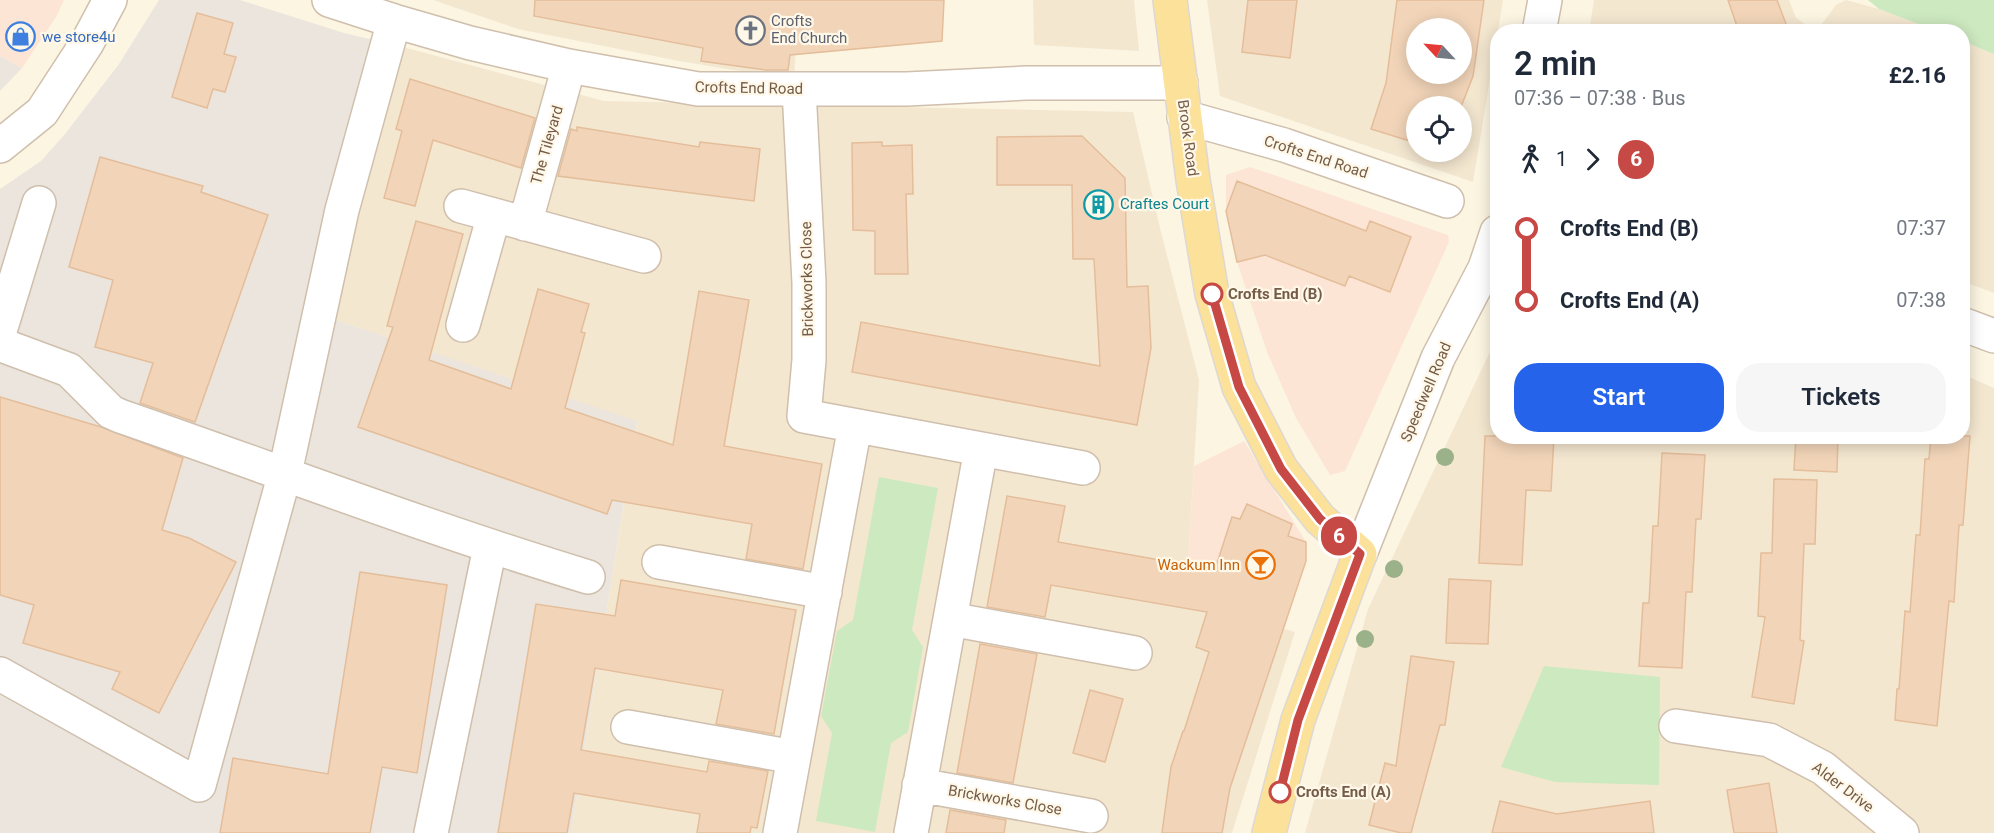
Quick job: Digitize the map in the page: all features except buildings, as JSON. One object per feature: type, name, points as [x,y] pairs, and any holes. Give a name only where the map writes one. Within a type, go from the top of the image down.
[{"type":"main road","name":"Brook Road","points":[[1170,0],[1212,294],[1239,387],[1281,469],[1320,519],[1360,554]]},
{"type":"main road","points":[[1269,833],[1298,720],[1360,554]]},
{"type":"street","points":[[0,146],[42,111],[87,44],[110,0]]},
{"type":"street","name":"Crofts End Road","points":[[329,0],[470,43],[569,66],[698,89],[907,89],[1026,83],[1181,83]]},
{"type":"street","points":[[1540,24],[1545,0]]},
{"type":"street","points":[[0,674],[199,784],[285,473],[342,210],[394,21]]},
{"type":"street","name":"The Tileyard","points":[[540,228],[569,66]]},
{"type":"street","name":"Brickworks Close","points":[[799,89],[809,283],[809,360],[804,416],[1083,468]]},
{"type":"street","name":"Crofts End Road","points":[[1185,117],[1284,145],[1447,201]]},
{"type":"street","points":[[0,331],[39,203]]},
{"type":"street","points":[[461,206],[644,256]]},
{"type":"street","points":[[463,325],[494,215]]},
{"type":"street","name":"Speedwell Road","points":[[1360,554],[1438,358],[1485,268],[1490,253]]},
{"type":"street","points":[[1970,327],[1994,336]]},
{"type":"street","points":[[0,336],[1,342],[7,347],[69,370],[111,412],[490,547],[588,577]]},
{"type":"street","points":[[780,833],[855,426]]},
{"type":"street","points":[[911,833],[950,619],[994,451]]},
{"type":"street","points":[[431,833],[490,547]]},
{"type":"street","points":[[659,562],[825,592]]},
{"type":"street","points":[[950,619],[1135,653]]},
{"type":"street","name":"Alder Drive","points":[[1676,726],[1769,740],[1822,768],[1902,833]]},
{"type":"street","points":[[628,727],[794,757]]},
{"type":"street","name":"Brickworks Close","points":[[919,785],[1091,816]]},
{"type":"shaded area","name":"we store4u","points":[[0,0],[64,0],[56,17],[22,68],[0,56]]},
{"type":"shaded area","points":[[159,0],[240,0],[344,33],[403,47],[330,318],[637,421],[571,833],[0,833],[0,189],[41,161],[65,134],[119,64]]},
{"type":"shaded area","points":[[433,0],[798,0],[794,80],[679,61],[518,29]]},
{"type":"shaded area","points":[[1033,0],[1134,0],[1139,51],[1034,45]]},
{"type":"shaded area","points":[[1207,0],[1503,0],[1499,24],[1490,24],[1490,79],[1473,182],[1414,162],[1472,162],[1472,96],[1406,96],[1406,159],[1220,96]]},
{"type":"shaded area","points":[[1594,0],[1789,0],[1796,18],[1805,24],[1590,24]]},
{"type":"shaded area","points":[[1846,0],[1879,9],[1919,24],[1822,24],[1836,5]]},
{"type":"shaded area","points":[[1970,44],[1994,54],[1994,293],[1970,284]]},
{"type":"shaded area","points":[[403,47],[604,101],[1133,112],[1199,380],[1188,563],[1183,600],[1295,632],[1232,833],[571,833],[637,422],[330,318]]},
{"type":"shaded area","points":[[0,56],[22,68],[0,91]]},
{"type":"shaded area","points":[[1250,167],[1448,235],[1449,242],[1345,471],[1330,475],[1296,418],[1267,352],[1237,262],[1226,211],[1226,175]]},
{"type":"shaded area","points":[[1490,352],[1490,444],[1970,444],[1970,378],[1994,388],[1994,833],[1305,833],[1368,609]]},
{"type":"shaded area","points":[[1244,441],[1306,542],[1306,561],[1283,630],[1183,600],[1188,563],[1194,466]]},
{"type":"green space","points":[[1868,0],[1994,0],[1994,54],[1970,44],[1970,24],[1919,24],[1879,9]]},
{"type":"green space","points":[[879,477],[938,488],[912,630],[923,647],[908,732],[891,743],[875,832],[816,821],[832,733],[821,716],[837,631],[853,620]]},
{"type":"green space","points":[[1544,666],[1660,677],[1659,785],[1555,782],[1501,767]]},
{"type":"bus line","name":"6","points":[[1212,294],[1239,387],[1281,469],[1320,519],[1360,554],[1298,720],[1280,792]]},
{"type":"place","name":"Crofts End Church","points":[[750,30]]},
{"type":"place","name":"we store4u","points":[[21,37]]},
{"type":"place","name":"Craftes Court","points":[[1099,204]]},
{"type":"place","name":"Crofts End (B)","points":[[1212,294]]},
{"type":"place","name":"Wackum Inn","points":[[1261,565]]},
{"type":"place","name":"Crofts End (A)","points":[[1280,792]]}]
